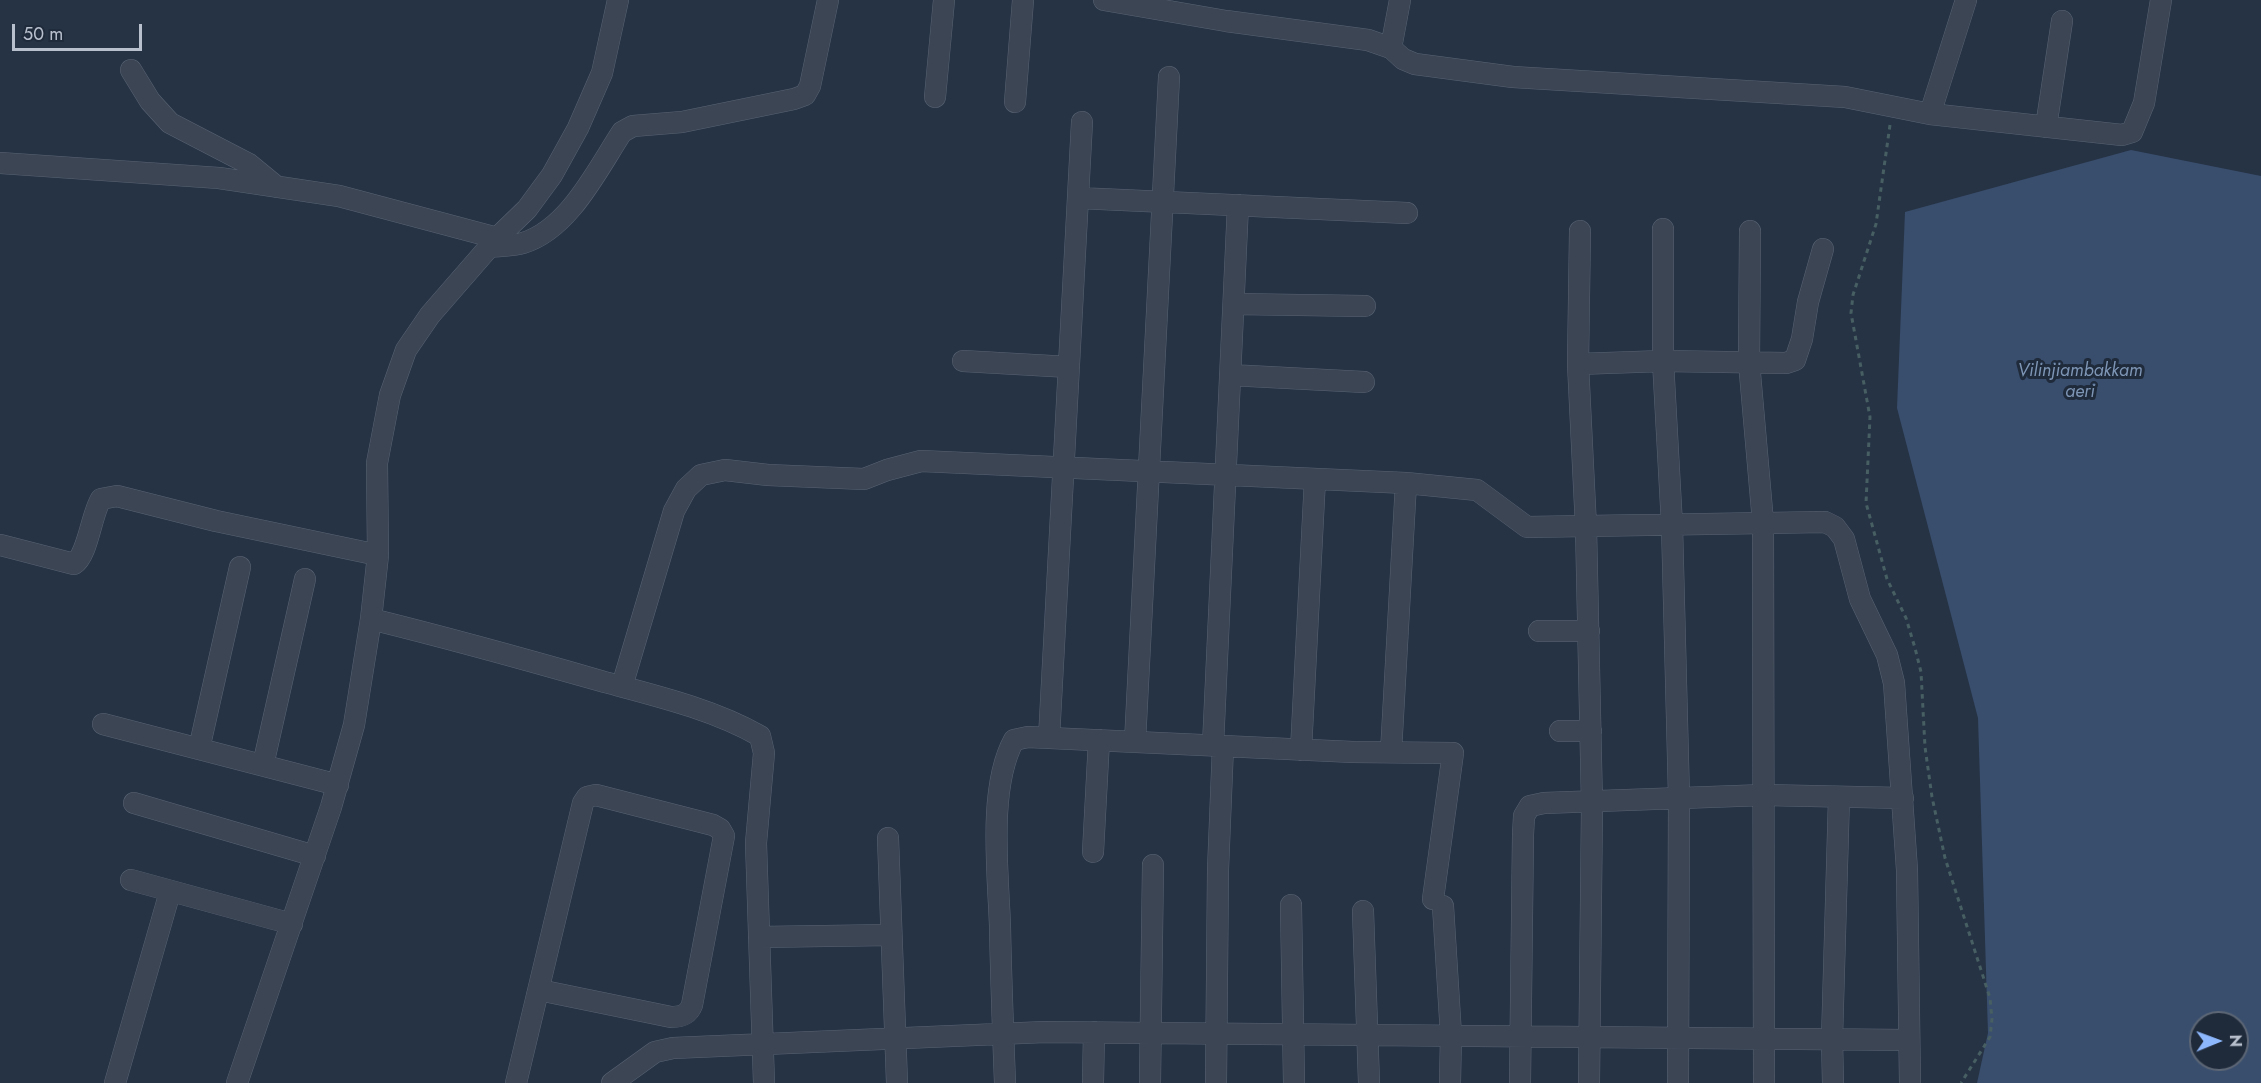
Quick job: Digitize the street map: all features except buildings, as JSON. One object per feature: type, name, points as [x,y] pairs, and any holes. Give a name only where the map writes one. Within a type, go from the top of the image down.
[{"type":"street","points":[[237,1083],[315,856],[354,725],[371,619],[378,555],[377,463],[390,395],[406,350],[430,315],[494,242],[527,209],[552,175],[578,128],[602,73],[618,0]]},
{"type":"street","points":[[0,163],[219,178],[339,196],[494,242],[520,244],[545,232],[572,206],[591,183],[622,132],[627,128],[682,122],[805,95],[810,86],[828,0]]},
{"type":"street","points":[[934,97],[944,0]]},
{"type":"street","points":[[1015,102],[1023,0]]},
{"type":"street","points":[[1105,0],[1160,5],[1266,27],[1368,40],[1391,48],[1403,59],[1415,64],[1513,77],[1845,97],[1929,114],[2122,135],[2132,132],[2144,103],[2161,0]]},
{"type":"street","points":[[1391,48],[1400,0]]},
{"type":"street","points":[[1929,114],[1966,0]]},
{"type":"street","points":[[2046,127],[2062,21]]},
{"type":"street","points":[[131,70],[150,101],[170,123],[249,164],[277,187]]},
{"type":"street","points":[[1135,742],[1169,77]]},
{"type":"street","points":[[1049,738],[1082,122]]},
{"type":"street","points":[[1078,198],[1407,213]]},
{"type":"street","points":[[1216,1083],[1218,746],[1226,475],[1238,205]]},
{"type":"street","points":[[1663,229],[1663,361],[1672,525],[1679,798],[1678,1083]]},
{"type":"street","points":[[1580,231],[1578,364],[1586,527],[1592,802],[1590,1083]]},
{"type":"street","points":[[1750,231],[1749,362],[1763,522],[1764,1083]]},
{"type":"street","points":[[1578,364],[1663,361],[1786,363],[1795,360],[1823,249]]},
{"type":"street","points":[[1234,304],[1365,306]]},
{"type":"street","points":[[963,361],[1069,367]]},
{"type":"street","points":[[1230,375],[1364,382]]},
{"type":"street","points":[[622,686],[674,511],[686,489],[701,475],[725,470],[779,476],[864,479],[921,461],[1406,483],[1478,489],[1527,527],[1825,522],[1835,527],[1844,539],[1860,599],[1887,655],[1894,684],[1907,881],[1910,1083]]},
{"type":"street","points":[[1301,750],[1315,479]]},
{"type":"street","points":[[1391,752],[1406,483]]},
{"type":"street","points":[[0,545],[74,564],[81,556],[96,507],[101,499],[117,496],[216,521],[378,555]]},
{"type":"street","points":[[199,749],[240,567]]},
{"type":"street","points":[[263,765],[305,579]]},
{"type":"street","points":[[371,619],[662,697],[745,727],[760,736],[764,753],[756,843],[764,1083]]},
{"type":"street","points":[[1539,631],[1589,631]]},
{"type":"street","points":[[103,724],[338,785]]},
{"type":"street","points":[[1560,731],[1591,731]]},
{"type":"street","points":[[1005,1083],[997,841],[1001,776],[1008,751],[1014,740],[1028,737],[1301,750],[1453,753],[1438,903],[1451,1035],[1450,1083]]},
{"type":"street","points":[[1094,852],[1099,740]]},
{"type":"street","points":[[516,1083],[538,990],[583,803],[587,797],[596,795],[720,829],[724,836],[689,1012],[680,1017],[671,1017],[538,990]]},
{"type":"street","points":[[1520,1083],[1524,816],[1530,806],[1544,803],[1764,795],[1903,798]]},
{"type":"street","points":[[1833,1083],[1832,1039],[1839,797]]},
{"type":"street","points":[[134,803],[315,856]]},
{"type":"street","points":[[888,838],[897,1083]]},
{"type":"street","points":[[1150,1083],[1153,865]]},
{"type":"street","points":[[131,880],[292,924]]},
{"type":"street","points":[[115,1083],[170,892]]},
{"type":"street","points":[[1291,905],[1294,1083]]},
{"type":"street","points":[[1363,911],[1369,1083]]},
{"type":"street","points":[[759,937],[891,935]]},
{"type":"street","points":[[635,1083],[662,1061],[669,1049],[671,1017]]},
{"type":"street","points":[[612,1083],[655,1052],[669,1049],[1003,1034],[1094,1032],[1908,1040]]},
{"type":"street","points":[[1093,1083],[1094,1032]]},
{"type":"path","points":[[1893,108],[1876,224],[1852,295],[1851,313],[1870,417],[1866,503],[1887,579],[1906,618],[1915,648],[1921,672],[1925,747],[1932,797],[1945,858],[1990,998],[1992,1019],[1990,1037],[1961,1083]]},
{"type":"water","name":"Vilinjiambakkam aeri","points":[[2131,150],[2261,176],[2261,1083],[1977,1083],[1988,1033],[1978,718],[1897,408],[1905,212]]}]
